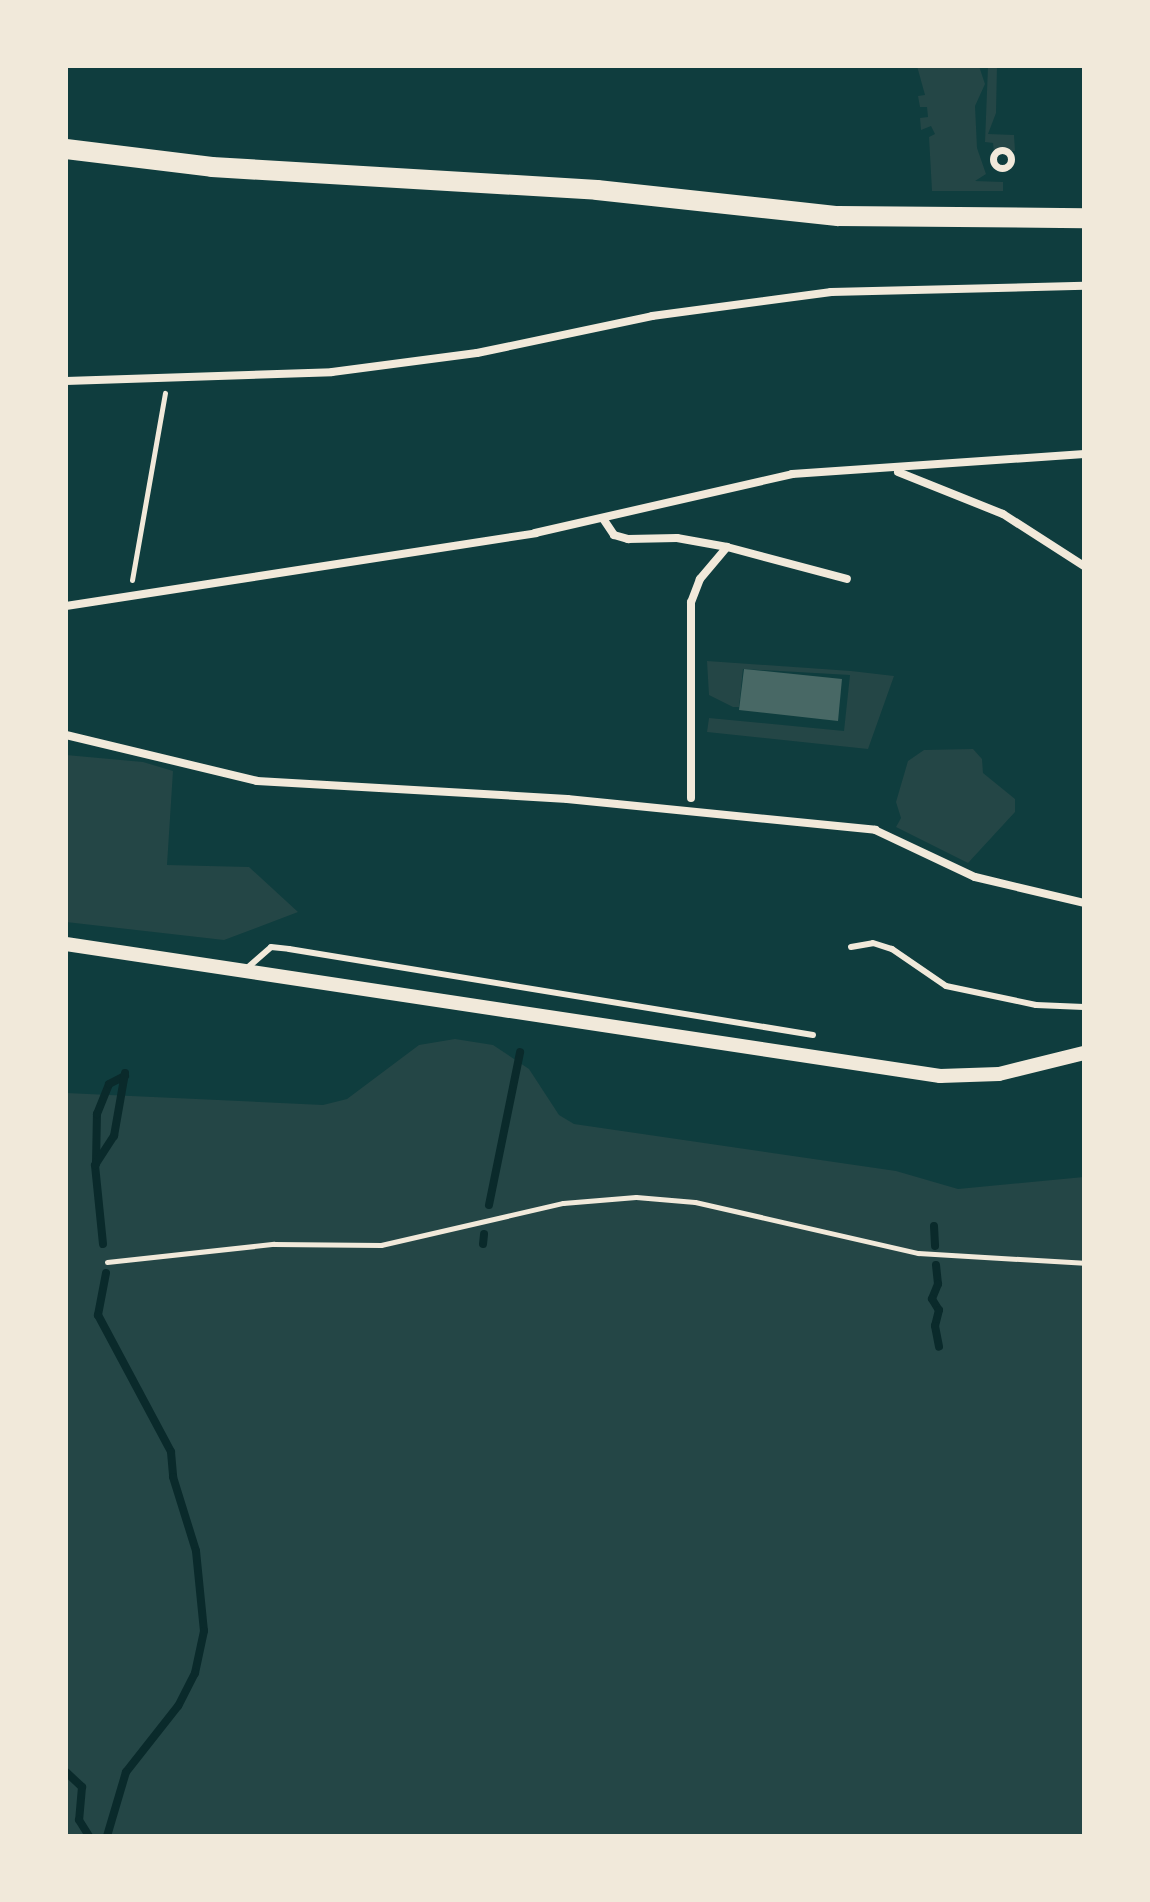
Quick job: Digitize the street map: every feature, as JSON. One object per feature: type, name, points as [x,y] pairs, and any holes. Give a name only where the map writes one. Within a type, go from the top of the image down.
[{"type":"main road","points":[[66,149],[212,167],[597,190],[838,216],[1084,218]]},
{"type":"street","points":[[66,381],[332,372],[477,353],[652,316],[816,293],[1084,286]]},
{"type":"street","points":[[66,606],[604,520],[745,481],[1084,454]]},
{"type":"street","points":[[893,470],[1013,519],[1084,566]]},
{"type":"street","points":[[604,520],[614,535],[628,539],[677,538],[727,547],[847,579]]},
{"type":"street","points":[[691,798],[691,602],[700,579],[727,547]]},
{"type":"street","points":[[66,735],[257,781],[567,799],[875,830],[975,877],[1084,903]]},
{"type":"street","points":[[66,944],[940,1076],[999,1074],[1084,1053]]},
{"type":"lane","points":[[851,947],[873,943],[892,949],[946,986],[1036,1005],[1084,1007]]},
{"type":"lane","points":[[243,972],[271,947],[813,1035]]},
{"type":"path","points":[[131,586],[164,397]]},
{"type":"path","points":[[107,1262],[274,1244],[381,1245],[563,1203],[636,1197],[695,1202],[918,1253],[1084,1263]]},
{"type":"shaded area","points":[[917,66],[979,66],[985,84],[975,106],[977,148],[986,174],[975,181],[1003,182],[1003,191],[932,191],[929,137],[935,134],[931,126],[921,130],[920,118],[928,117],[927,107],[920,107],[918,96],[925,95]]},
{"type":"shaded area","points":[[988,66],[997,66],[996,113],[988,134],[1014,135],[1015,151],[994,152],[993,143],[985,142]]},
{"type":"shaded area","points":[[707,661],[894,676],[868,749],[707,732],[709,718],[844,731],[850,675],[743,669],[739,707],[733,707],[709,695]]},
{"type":"shaded area","points":[[973,749],[982,759],[983,773],[1015,799],[1015,812],[968,863],[896,827],[901,818],[896,802],[908,761],[924,750]]},
{"type":"shaded area","points":[[66,755],[143,762],[173,771],[167,865],[249,867],[298,912],[224,940],[66,922]]},
{"type":"shaded area","points":[[455,1039],[493,1045],[529,1069],[559,1115],[574,1124],[896,1171],[958,1189],[1084,1177],[1084,1836],[66,1836],[66,1093],[323,1105],[347,1099],[419,1045]]},
{"type":"building","points":[[744,669],[842,679],[838,721],[739,710]]},
{"type":"waterway","points":[[489,1205],[520,1052]]},
{"type":"waterway","points":[[103,1244],[95,1165],[114,1136],[125,1073]]},
{"type":"waterway","points":[[96,1164],[97,1114],[109,1084],[125,1076]]},
{"type":"waterway","points":[[934,1226],[935,1246]]},
{"type":"waterway","points":[[483,1244],[484,1234]]},
{"type":"waterway","points":[[936,1265],[938,1284],[932,1299],[939,1310],[935,1326],[939,1347]]},
{"type":"waterway","points":[[106,1273],[98,1315],[171,1452],[173,1477],[196,1551],[204,1631],[195,1673],[178,1706],[126,1772],[107,1836]]},
{"type":"waterway","points":[[66,1772],[82,1787],[79,1820],[89,1836]]}]
